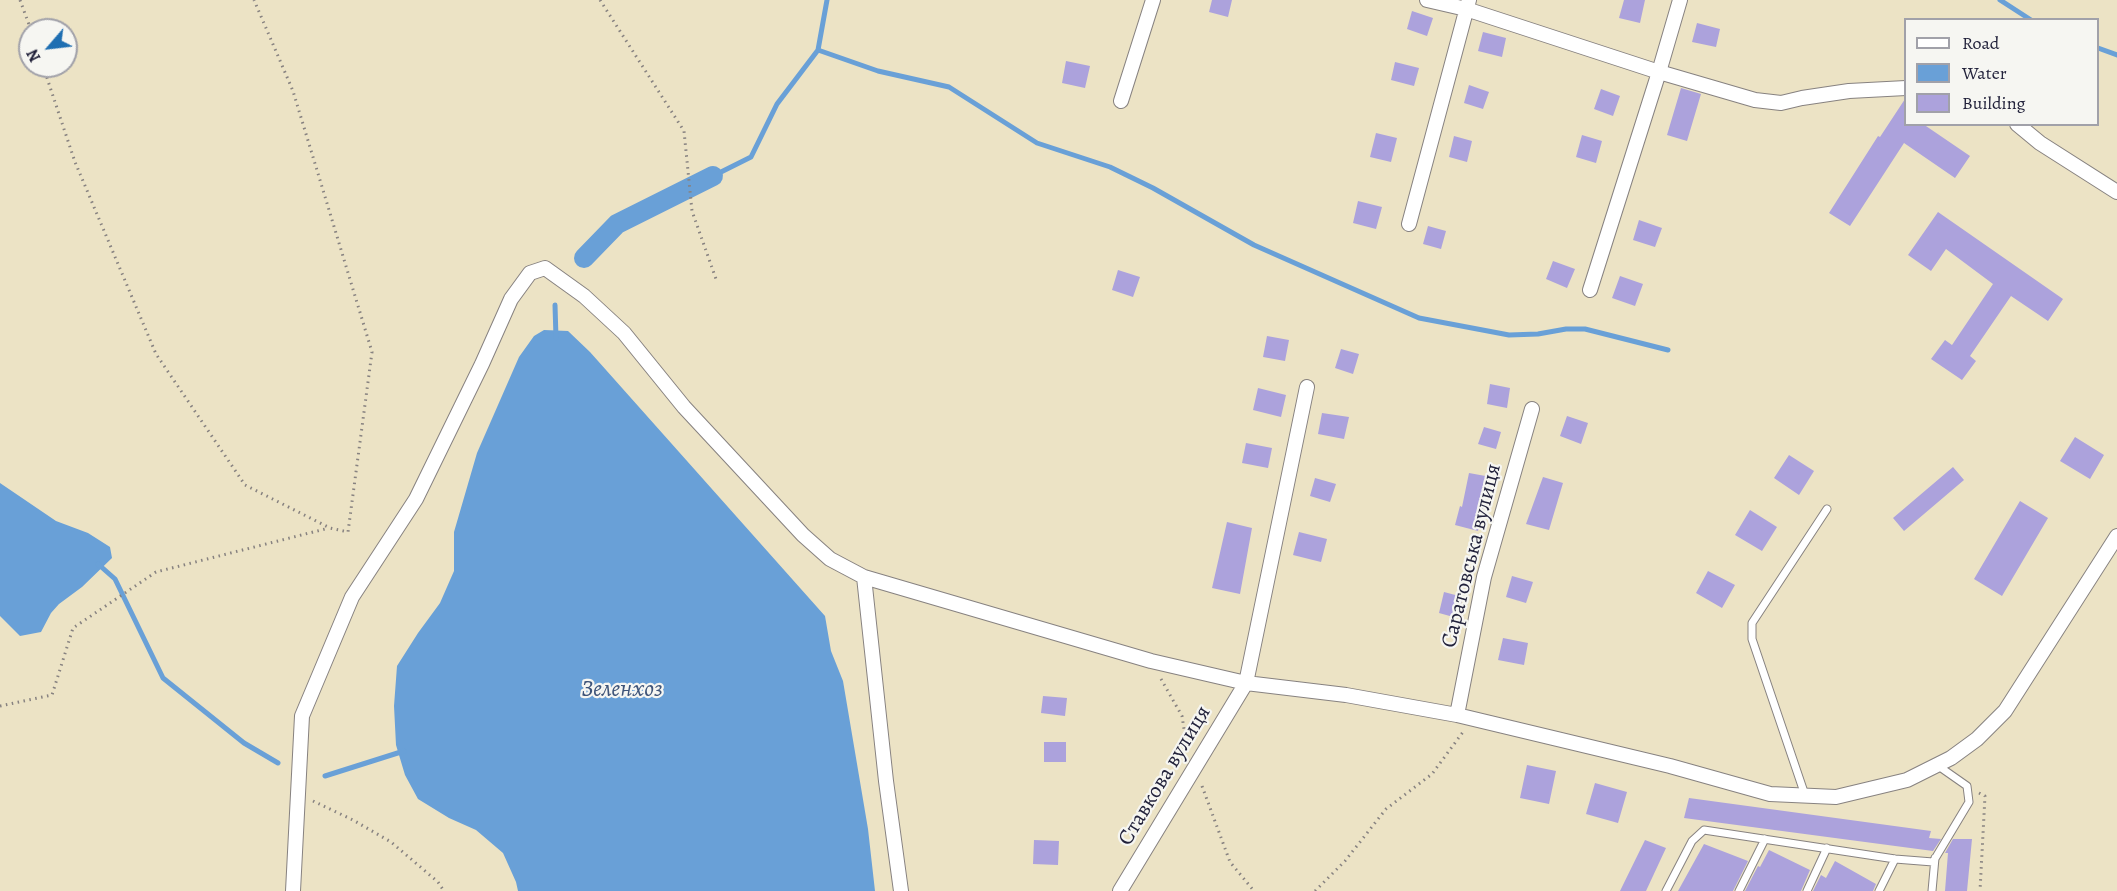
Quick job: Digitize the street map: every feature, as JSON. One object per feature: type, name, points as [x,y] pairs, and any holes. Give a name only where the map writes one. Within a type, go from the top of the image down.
[{"type":"street","points":[[1121,100],[1153,0]]},
{"type":"street","points":[[1427,0],[1467,5],[1659,72],[1755,100],[1781,103],[1849,91],[1904,88]]},
{"type":"street","points":[[1590,290],[1680,0]]},
{"type":"street","points":[[1409,224],[1467,5]]},
{"type":"street","points":[[2019,126],[2040,143],[2117,192]]},
{"type":"street","points":[[293,891],[302,716],[352,597],[416,499],[511,299],[530,273],[545,268],[584,296],[624,333],[684,407],[803,535],[830,559],[864,577],[1151,662],[1246,683],[1346,695],[1457,715],[1670,766],[1770,794],[1836,797],[1907,780],[1951,758],[1977,739],[2005,711],[2117,536]]},
{"type":"street","points":[[1246,683],[1307,387]]},
{"type":"street","name":"Саратовська вулиця","points":[[1457,715],[1484,577],[1532,409]]},
{"type":"street","points":[[864,577],[886,781],[901,891]]},
{"type":"street","name":"Ставкова вулиця","points":[[1120,891],[1246,683]]},
{"type":"lane","points":[[1805,795],[1752,639],[1752,623],[1827,509]]},
{"type":"lane","points":[[1666,891],[1692,841],[1704,830],[1895,859],[1933,862],[1969,802],[1967,786],[1936,765]]},
{"type":"lane","points":[[1739,891],[1765,839]]},
{"type":"lane","points":[[1807,891],[1827,848]]},
{"type":"lane","points":[[1932,891],[1935,858]]},
{"type":"lane","points":[[1879,891],[1895,859]]},
{"type":"path","points":[[20,0],[27,18]]},
{"type":"path","points":[[47,78],[75,162],[156,354],[245,485],[330,528],[348,532],[372,352],[293,91],[254,0]]},
{"type":"path","points":[[600,0],[684,131],[692,210],[716,279]]},
{"type":"path","points":[[0,706],[52,695],[73,628],[156,572],[330,528]]},
{"type":"path","points":[[1315,891],[1345,861],[1386,809],[1432,774],[1474,719]]},
{"type":"path","points":[[1967,786],[1985,796],[1980,891]]},
{"type":"path","points":[[298,794],[353,820],[391,842],[438,882],[444,891]]},
{"type":"water","name":"Зеленхоз","points":[[544,330],[568,331],[590,352],[825,616],[831,651],[843,681],[868,829],[875,891],[518,891],[503,853],[476,830],[449,818],[418,799],[405,775],[396,745],[394,706],[397,666],[440,603],[454,571],[454,532],[477,453],[519,357],[534,336]]},
{"type":"water","points":[[0,483],[56,521],[88,533],[110,547],[112,558],[82,587],[59,604],[51,613],[41,632],[20,636],[0,616]]},
{"type":"building","points":[[1212,0],[1232,0],[1228,17],[1209,12]]},
{"type":"building","points":[[1624,0],[1645,0],[1640,23],[1619,18]]},
{"type":"building","points":[[1412,11],[1433,18],[1427,36],[1407,29]]},
{"type":"building","points":[[1697,23],[1720,29],[1716,47],[1692,42]]},
{"type":"building","points":[[1483,32],[1506,38],[1502,57],[1478,51]]},
{"type":"building","points":[[1066,61],[1090,66],[1085,88],[1062,83]]},
{"type":"building","points":[[1395,62],[1419,68],[1414,86],[1391,80]]},
{"type":"building","points":[[1469,85],[1489,92],[1483,109],[1464,103]]},
{"type":"building","points":[[1681,88],[1701,94],[1687,141],[1667,135]]},
{"type":"building","points":[[1601,89],[1620,96],[1613,116],[1594,109]]},
{"type":"building","points":[[1904,101],[1904,126],[1926,126],[1970,156],[1955,178],[1904,143],[1850,226],[1829,213],[1878,136],[1880,137]]},
{"type":"building","points":[[1376,133],[1397,138],[1391,162],[1370,157]]},
{"type":"building","points":[[1582,135],[1602,141],[1596,163],[1576,157]]},
{"type":"building","points":[[1454,136],[1472,141],[1467,162],[1449,157]]},
{"type":"building","points":[[1358,201],[1382,207],[1376,229],[1353,223]]},
{"type":"building","points":[[1938,212],[2063,299],[2048,321],[2011,296],[1970,356],[1976,361],[1962,380],[1931,359],[1945,340],[1952,345],[1993,284],[1946,249],[1931,271],[1908,255]]},
{"type":"building","points":[[1639,220],[1662,228],[1655,247],[1633,240]]},
{"type":"building","points":[[1428,226],[1446,231],[1441,249],[1423,244]]},
{"type":"building","points":[[1553,261],[1575,269],[1567,288],[1546,279]]},
{"type":"building","points":[[1118,270],[1140,277],[1133,297],[1112,290]]},
{"type":"building","points":[[1620,276],[1643,284],[1635,306],[1612,298]]},
{"type":"building","points":[[1267,336],[1289,340],[1285,361],[1263,357]]},
{"type":"building","points":[[1341,349],[1359,354],[1353,374],[1335,368]]},
{"type":"building","points":[[1490,384],[1510,388],[1507,408],[1487,404]]},
{"type":"building","points":[[1258,388],[1286,395],[1281,417],[1253,410]]},
{"type":"building","points":[[1322,413],[1349,417],[1344,439],[1318,434]]},
{"type":"building","points":[[1567,416],[1588,423],[1581,444],[1560,436]]},
{"type":"building","points":[[1484,427],[1501,432],[1496,449],[1478,444]]},
{"type":"building","points":[[2075,437],[2104,455],[2090,479],[2060,461]]},
{"type":"building","points":[[1246,443],[1272,448],[1268,468],[1242,463]]},
{"type":"building","points":[[1789,455],[1814,471],[1799,495],[1774,478]]},
{"type":"building","points":[[1953,467],[1964,480],[1904,531],[1893,518]]},
{"type":"building","points":[[1469,473],[1491,477],[1478,531],[1455,525],[1460,506],[1462,507]]},
{"type":"building","points":[[1543,477],[1563,483],[1549,530],[1526,524]]},
{"type":"building","points":[[1315,478],[1336,484],[1330,502],[1310,496]]},
{"type":"building","points":[[2020,501],[2048,518],[2002,596],[1974,579]]},
{"type":"building","points":[[1750,510],[1777,527],[1762,551],[1735,535]]},
{"type":"building","points":[[1227,522],[1252,528],[1240,594],[1212,588]]},
{"type":"building","points":[[1299,532],[1327,539],[1321,562],[1293,555]]},
{"type":"building","points":[[1708,571],[1735,585],[1722,608],[1696,593]]},
{"type":"building","points":[[1512,576],[1533,582],[1526,603],[1506,597]]},
{"type":"building","points":[[1444,592],[1463,597],[1457,618],[1439,613]]},
{"type":"building","points":[[1503,638],[1528,643],[1524,665],[1498,660]]},
{"type":"building","points":[[1043,696],[1067,698],[1065,716],[1041,713]]},
{"type":"building","points":[[1044,742],[1066,742],[1066,762],[1044,762]]},
{"type":"building","points":[[1527,765],[1556,771],[1549,804],[1520,798]]},
{"type":"building","points":[[1595,783],[1627,792],[1618,823],[1586,814]]},
{"type":"building","points":[[1689,798],[1931,831],[1929,838],[1941,839],[1933,851],[1684,818]]},
{"type":"building","points":[[1953,839],[1972,839],[1967,891],[1945,891],[1948,853],[1945,853]]},
{"type":"building","points":[[1034,840],[1059,841],[1058,865],[1033,864]]},
{"type":"building","points":[[1645,840],[1666,848],[1646,891],[1620,891]]},
{"type":"building","points":[[1704,844],[1748,861],[1733,891],[1678,891]]},
{"type":"building","points":[[1769,850],[1810,870],[1801,891],[1745,891]]},
{"type":"building","points":[[1835,861],[1876,884],[1873,891],[1813,891],[1821,875],[1826,878]]},
{"type":"waterway","points":[[713,176],[751,157],[777,104],[818,50],[827,0]]},
{"type":"waterway","points":[[2000,0],[2028,18]]},
{"type":"waterway","points":[[2099,48],[2117,55]]},
{"type":"waterway","points":[[818,50],[878,71],[949,87],[1037,143],[1110,167],[1153,188],[1254,245],[1419,318],[1509,335],[1585,329],[1668,350]]},
{"type":"waterway","points":[[584,258],[617,224],[713,176]]},
{"type":"waterway","points":[[555,305],[556,338]]},
{"type":"waterway","points":[[98,564],[115,579],[163,678],[244,743],[278,763]]},
{"type":"waterway","points":[[325,776],[404,751]]}]
